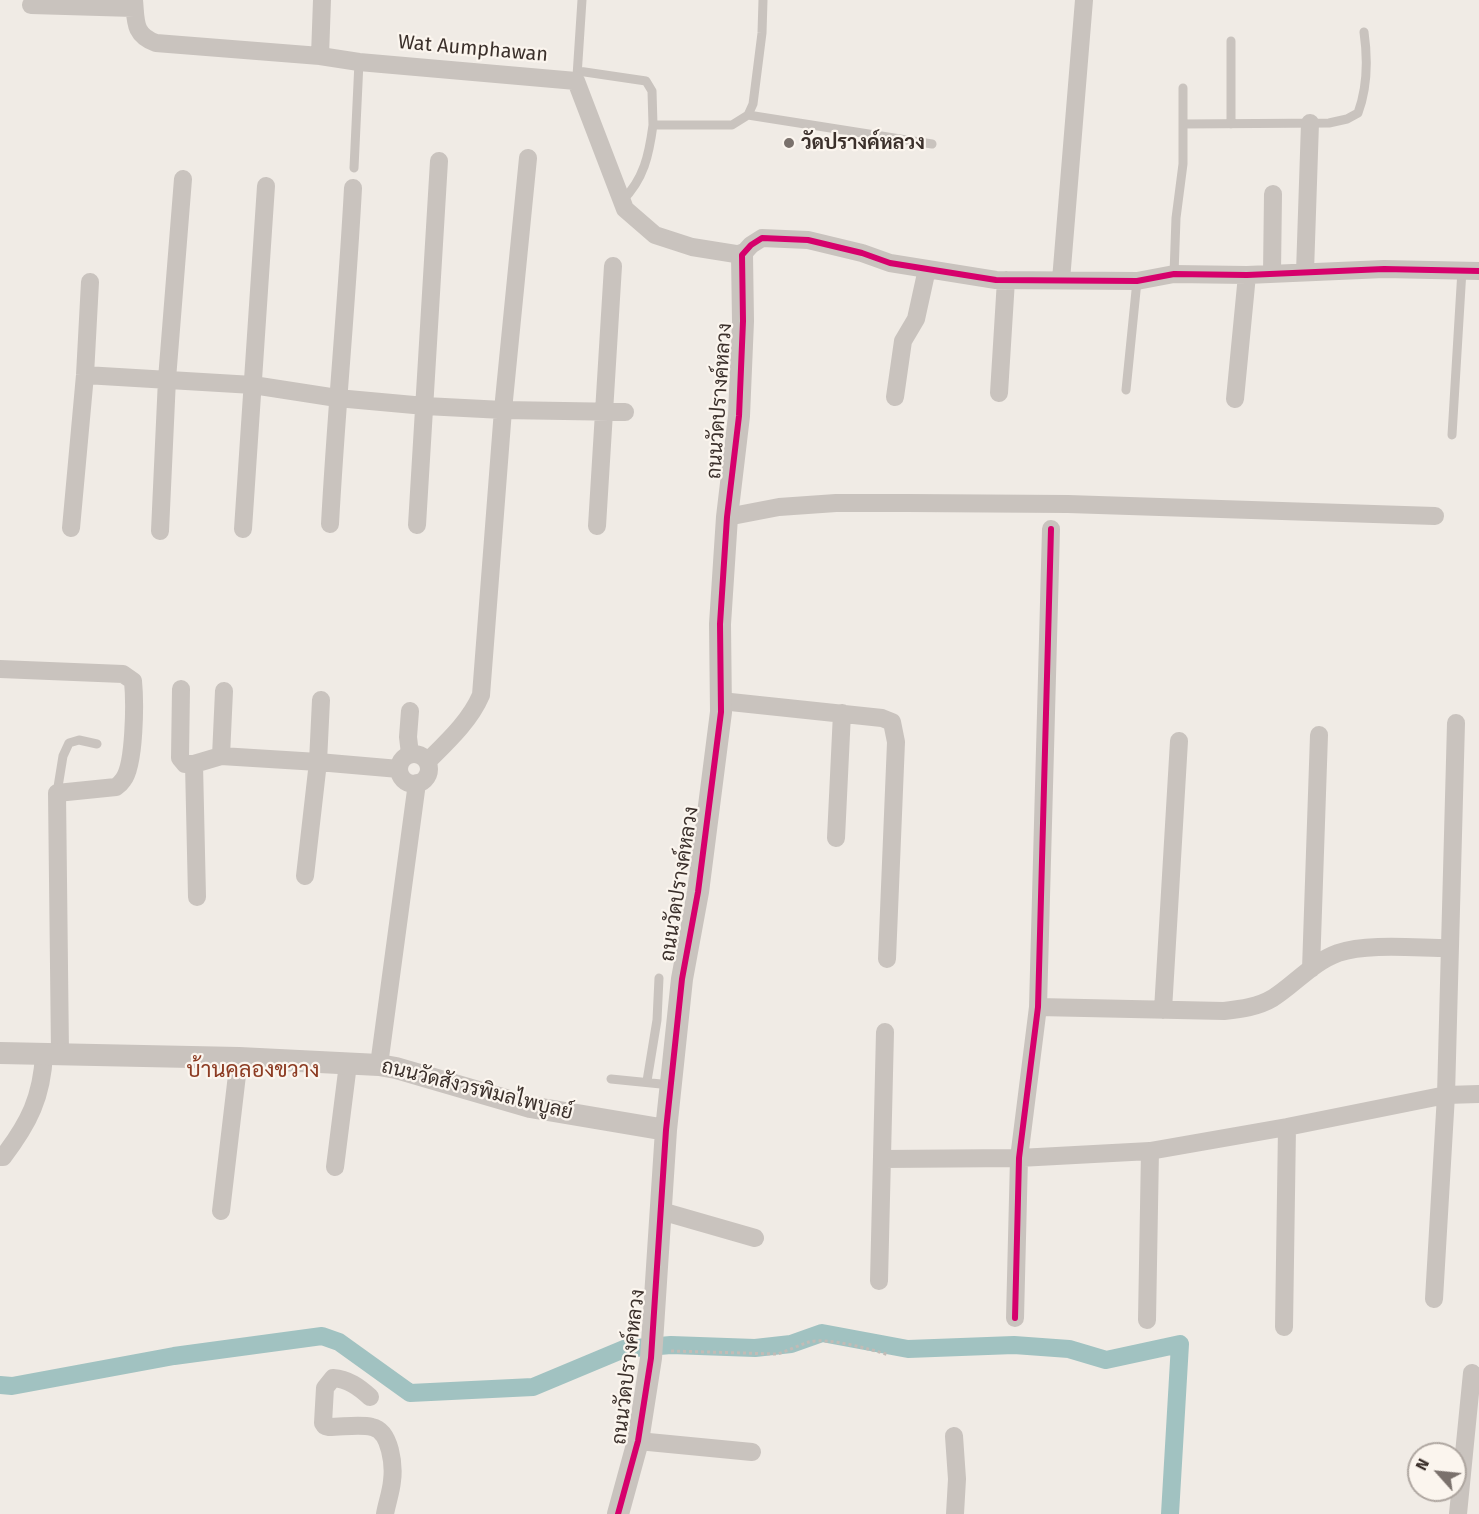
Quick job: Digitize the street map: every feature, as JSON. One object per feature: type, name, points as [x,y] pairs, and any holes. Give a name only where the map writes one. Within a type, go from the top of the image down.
[{"type":"street","points":[[320,56],[322,0]]},
{"type":"street","points":[[1061,280],[1084,0]]},
{"type":"street","points":[[31,5],[134,4]]},
{"type":"street","name":"Wat Aumphawan","points":[[134,4],[135,22],[145,39],[156,43],[320,56],[359,62],[577,76]]},
{"type":"street","points":[[577,76],[625,209],[655,235],[692,247],[742,255],[762,238],[808,240],[862,253],[890,263],[1006,280],[1137,281],[1174,274],[1247,275],[1384,269],[1471,270]]},
{"type":"street","points":[[1305,272],[1310,123]]},
{"type":"street","points":[[428,762],[456,733],[481,694],[503,410],[528,158]]},
{"type":"street","points":[[417,525],[439,161]]},
{"type":"street","points":[[160,531],[167,379],[183,179]]},
{"type":"street","points":[[243,529],[266,186]]},
{"type":"street","points":[[330,524],[353,188]]},
{"type":"street","points":[[1272,273],[1273,194]]},
{"type":"street","name":"ถนนวัดปรางค์หลวง","points":[[618,1514],[638,1441],[651,1356],[666,1130],[682,980],[698,892],[721,701],[720,624],[726,517],[739,416],[743,321],[742,255]]},
{"type":"street","points":[[597,526],[613,266]]},
{"type":"street","points":[[895,397],[903,341],[916,319],[927,269]]},
{"type":"street","points":[[1235,399],[1247,275]]},
{"type":"street","points":[[999,393],[1006,280]]},
{"type":"street","points":[[70,528],[85,375],[90,282]]},
{"type":"street","points":[[85,375],[253,385],[337,398],[425,406],[625,412]]},
{"type":"street","points":[[726,517],[779,507],[907,502],[1068,504],[1436,516]]},
{"type":"street","points":[[1015,1318],[1019,1158],[1038,1007],[1051,529]]},
{"type":"street","points":[[0,669],[123,674],[134,681],[132,739],[127,773],[123,780],[116,787],[57,793],[52,1053],[37,1100],[15,1141],[3,1157],[0,1157]]},
{"type":"street","points":[[181,688],[180,758],[185,764],[195,765],[221,756],[399,769]]},
{"type":"street","points":[[221,756],[224,692]]},
{"type":"street","points":[[306,876],[318,762],[321,700]]},
{"type":"street","points":[[721,701],[842,713],[882,718],[892,722],[896,742],[887,959]]},
{"type":"street","points":[[410,711],[408,737],[410,754]]},
{"type":"street","points":[[836,838],[842,713]]},
{"type":"street","points":[[1434,1299],[1446,1095],[1456,723]]},
{"type":"street","points":[[1311,969],[1319,735]]},
{"type":"street","points":[[1163,1010],[1179,741]]},
{"type":"street","points":[[410,754],[417,754],[428,762],[429,768],[424,780],[411,784],[405,781],[399,769],[400,762],[410,754]]},
{"type":"street","points":[[195,765],[196,897]]},
{"type":"street","points":[[379,1065],[417,783]]},
{"type":"street","points":[[1038,1007],[1246,1009],[1272,999],[1311,969],[1336,954],[1358,948],[1449,948]]},
{"type":"street","points":[[879,1281],[885,1032]]},
{"type":"street","name":"ถนนวัดสังวรพิมลไพบูลย์","points":[[0,1053],[239,1058],[379,1065],[530,1107],[666,1130]]},
{"type":"street","points":[[221,1211],[239,1058]]},
{"type":"street","points":[[335,1167],[348,1064]]},
{"type":"street","points":[[883,1159],[1019,1158],[1150,1151],[1287,1127],[1446,1095],[1479,1094]]},
{"type":"street","points":[[1284,1327],[1287,1127]]},
{"type":"street","points":[[1147,1320],[1150,1151]]},
{"type":"street","points":[[661,1212],[755,1238]]},
{"type":"street","points":[[1458,1514],[1472,1374]]},
{"type":"street","points":[[370,1396],[358,1386],[333,1378],[325,1388],[323,1423],[329,1427],[373,1427],[380,1431],[388,1444],[392,1462],[392,1482],[385,1514]]},
{"type":"street","points":[[954,1436],[957,1479],[955,1514]]},
{"type":"street","points":[[638,1441],[752,1452]]},
{"type":"lane","points":[[582,0],[577,76],[646,81],[652,91],[651,144],[642,173],[634,188],[622,201]]},
{"type":"lane","points":[[748,116],[753,104],[756,81],[762,33],[763,0]]},
{"type":"lane","points":[[1183,124],[1329,123],[1347,119],[1358,113],[1365,95],[1367,56],[1364,32]]},
{"type":"lane","points":[[1231,41],[1231,124]]},
{"type":"lane","points":[[354,168],[359,62]]},
{"type":"lane","points":[[1174,274],[1176,218],[1183,164],[1184,88]]},
{"type":"lane","points":[[653,124],[732,125],[748,116],[932,144]]},
{"type":"lane","points":[[1452,435],[1471,270]]},
{"type":"lane","points":[[1126,390],[1137,281]]},
{"type":"lane","points":[[57,793],[63,756],[69,743],[79,740],[97,744]]},
{"type":"lane","points":[[647,1081],[657,1020],[659,978]]},
{"type":"lane","points":[[611,1079],[671,1084]]},
{"type":"path","points":[[651,1356],[660,1359],[660,1351],[777,1354],[810,1341],[854,1345],[888,1355]]},
{"type":"waterway","points":[[0,1385],[12,1386],[174,1356],[322,1336],[339,1342],[410,1393],[533,1387],[624,1349],[671,1345],[755,1348],[791,1344],[822,1333],[908,1349],[1014,1345],[1069,1349],[1106,1360],[1180,1344],[1170,1514]]},
{"type":"cycle path","points":[[618,1514],[638,1441],[651,1358],[666,1130],[682,979],[698,892],[721,712],[720,624],[727,517],[739,416],[743,321],[742,255],[762,238],[808,240],[862,253],[890,263],[996,280],[1137,281],[1174,274],[1247,275],[1384,269],[1479,271]]},
{"type":"cycle path","points":[[1015,1318],[1019,1158],[1038,1007],[1051,529]]},
{"type":"place","name":"วัดปรางค์หลวง","points":[[789,143]]},
{"type":"district","name":"บ้านคลองขวาง","points":[[253,1071]]}]
